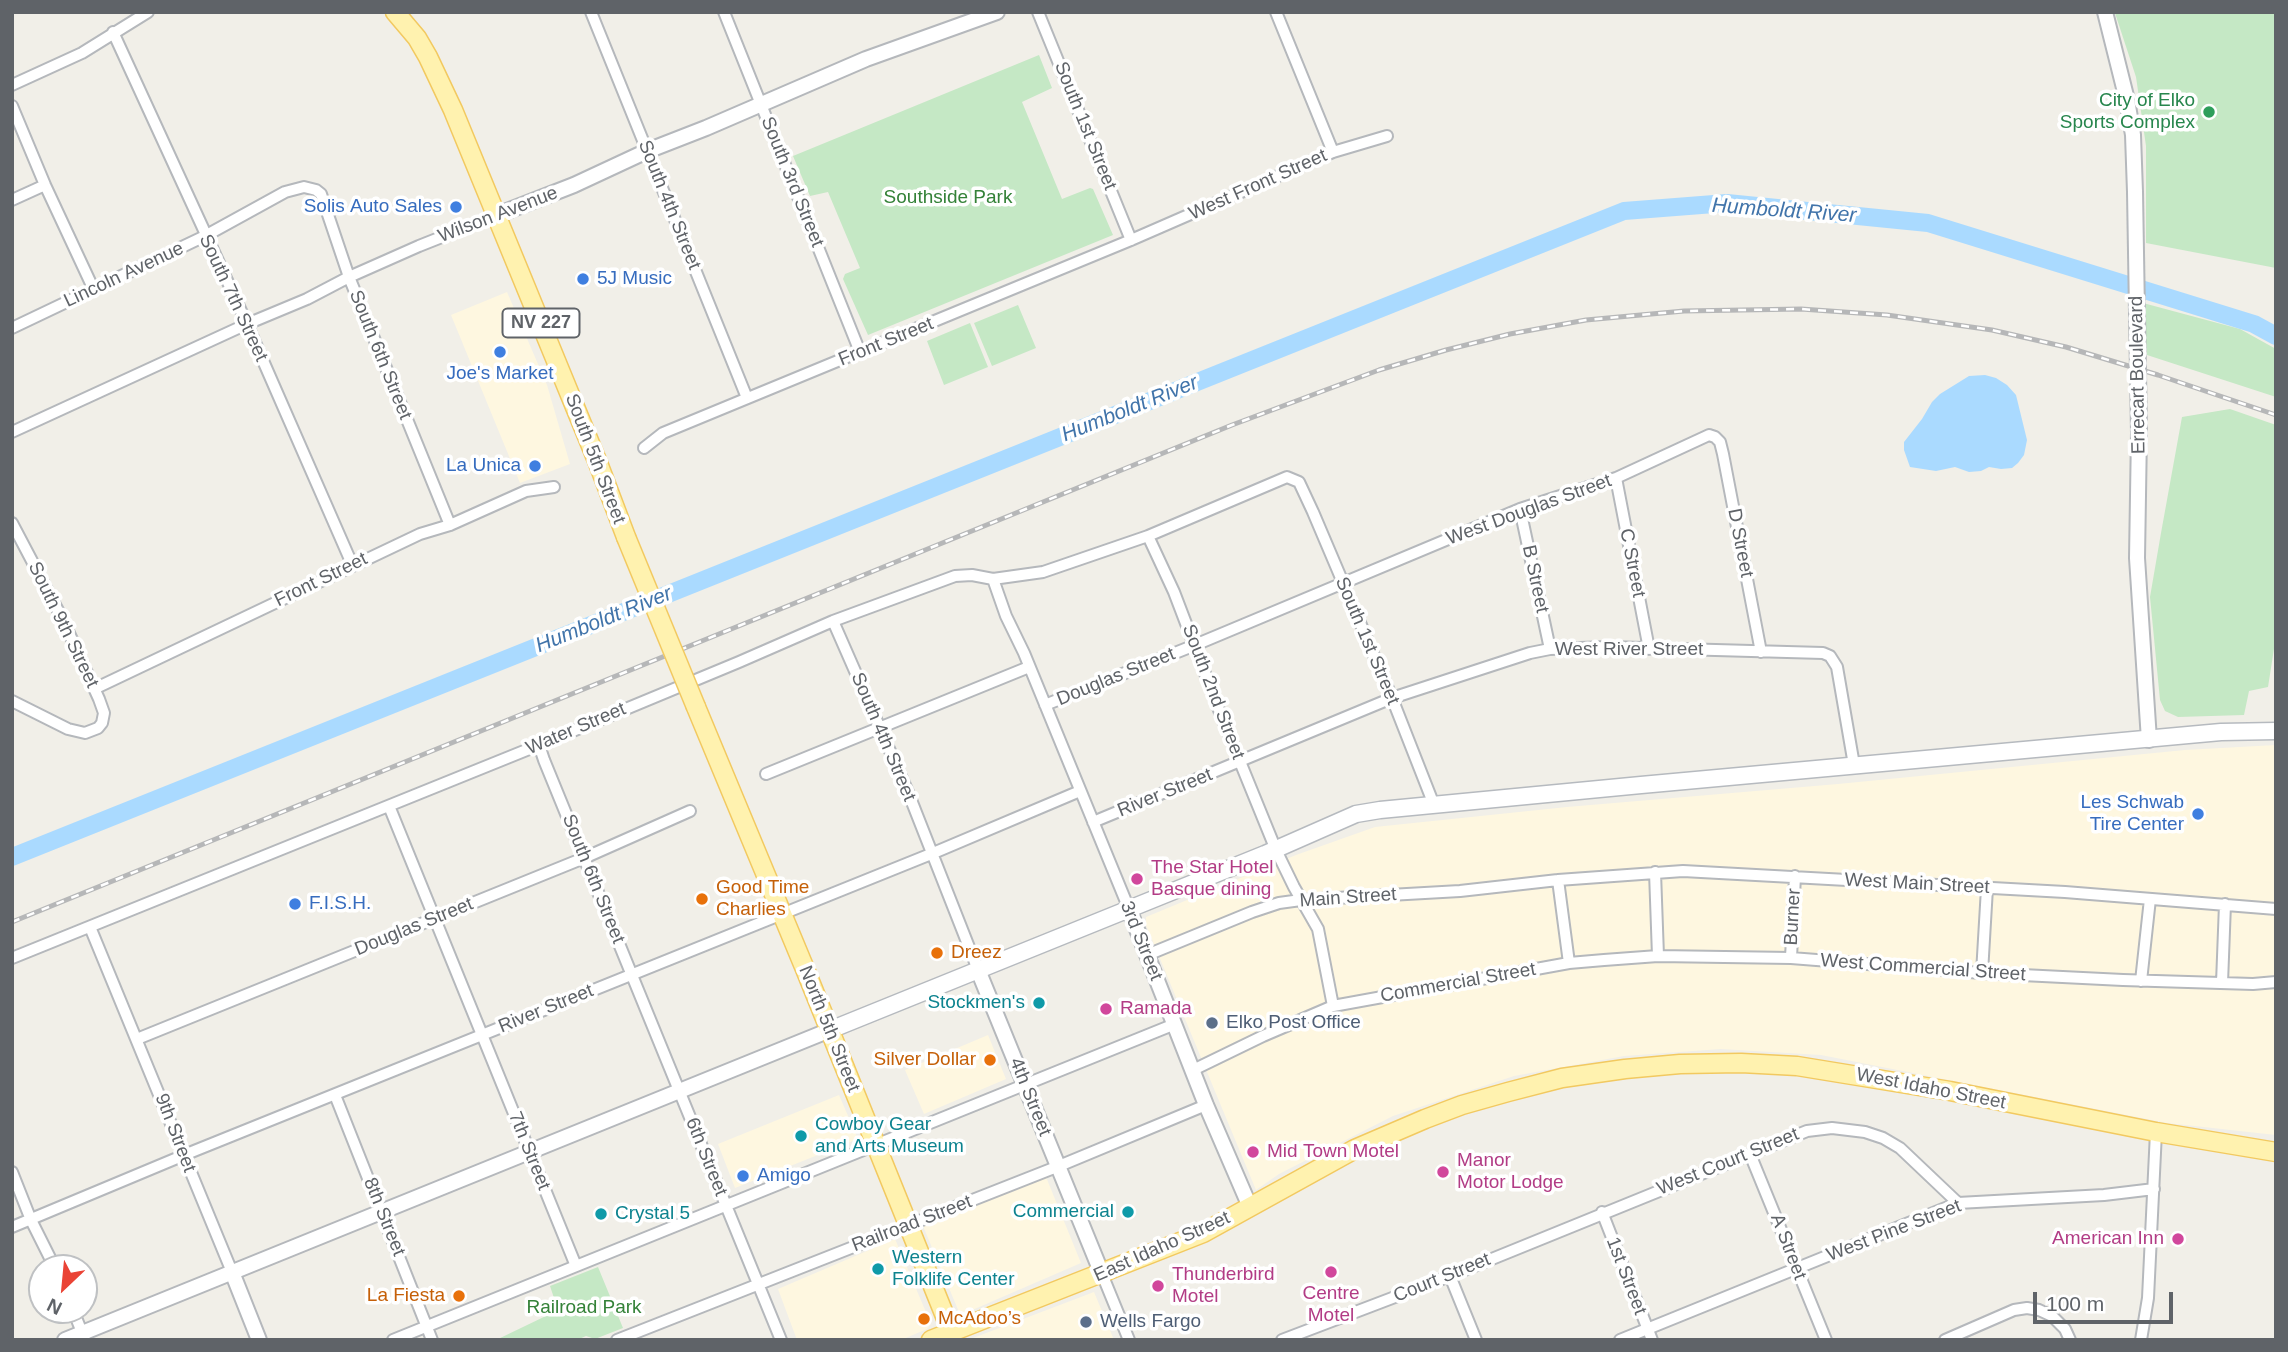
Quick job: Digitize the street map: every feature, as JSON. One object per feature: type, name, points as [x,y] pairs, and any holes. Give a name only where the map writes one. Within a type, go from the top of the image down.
[{"type":"main road","name":"South 5th Street","points":[[395,12],[417,38],[428,57],[498,215],[626,537],[782,914]]},
{"type":"main road","points":[[830,1030],[1276,850],[1356,814],[1854,765],[2221,732],[2276,731]]},
{"type":"main road","name":"North 5th Street","points":[[782,914],[953,1336]]},
{"type":"main road","name":"West Idaho Street","points":[[1584,1075],[1680,1064],[1797,1066],[1937,1089],[2155,1132],[2276,1152]]},
{"type":"main road","name":"East Idaho Street","points":[[931,1340],[953,1336],[1203,1233],[1355,1149],[1415,1123],[1462,1105],[1584,1075]]},
{"type":"street","points":[[12,85],[82,53],[148,12]]},
{"type":"street","name":"South 4th Street","points":[[592,12],[747,398]]},
{"type":"street","name":"South 3rd Street","points":[[724,12],[860,352]]},
{"type":"street","name":"South 1st Street","points":[[1038,12],[1131,240]]},
{"type":"street","points":[[1276,12],[1333,152]]},
{"type":"street","name":"Errecart Boulevard","points":[[2105,12],[2133,135],[2139,433],[2137,558],[2149,740]]},
{"type":"street","name":"Wilson Avenue","points":[[12,432],[419,246],[574,185],[647,151],[866,59],[992,13]]},
{"type":"street","name":"South 7th Street","points":[[113,32],[247,324],[352,564]]},
{"type":"street","points":[[12,106],[93,288]]},
{"type":"street","name":"West Front Street","points":[[1131,240],[1333,152],[1387,136]]},
{"type":"street","points":[[12,200],[45,185]]},
{"type":"street","name":"Lincoln Avenue","points":[[12,328],[205,236],[285,192],[310,188]]},
{"type":"street","name":"South 6th Street","points":[[310,188],[321,194],[349,277],[450,526]]},
{"type":"street","name":"Front Street","points":[[644,449],[663,433],[1131,240]]},
{"type":"street","name":"West Douglas Street","points":[[1342,583],[1520,509],[1616,478],[1709,436],[1715,437]]},
{"type":"street","name":"D Street","points":[[1715,437],[1720,442],[1723,454],[1761,652]]},
{"type":"street","name":"Water Street","points":[[12,958],[539,745],[833,621],[955,576],[972,575],[993,579],[1043,572],[1148,536],[1276,480],[1287,477],[1295,479]]},
{"type":"street","name":"C Street","points":[[1616,478],[1649,649]]},
{"type":"street","name":"South 1st Street","points":[[1295,479],[1309,502],[1434,805]]},
{"type":"street","name":"Front Street","points":[[94,689],[419,534],[450,526],[526,491],[554,487]]},
{"type":"street","name":"B Street","points":[[1520,509],[1550,649]]},
{"type":"street","name":"South 9th Street","points":[[12,523],[63,620],[104,713],[99,729],[85,733],[68,729],[12,701]]},
{"type":"street","name":"South 2nd Street","points":[[1148,536],[1174,592],[1276,850],[1318,929],[1333,1006]]},
{"type":"street","points":[[993,579],[1080,791]]},
{"type":"street","name":"Douglas Street","points":[[1045,705],[1342,583]]},
{"type":"street","name":"South 4th Street","points":[[833,621],[881,727],[931,854]]},
{"type":"street","name":"West River Street","points":[[1392,698],[1550,649],[1608,647],[1812,651],[1830,656],[1837,667],[1854,765]]},
{"type":"street","points":[[766,774],[1029,667]]},
{"type":"street","name":"River Street","points":[[1093,822],[1392,698]]},
{"type":"street","name":"South 6th Street","points":[[539,745],[632,974]]},
{"type":"street","name":"River Street","points":[[12,1227],[1080,791]]},
{"type":"street","name":"3rd Street","points":[[1080,791],[1206,1105],[1250,1207]]},
{"type":"street","points":[[389,806],[482,1035]]},
{"type":"street","name":"Douglas Street","points":[[137,1039],[584,858],[690,811]]},
{"type":"street","name":"4th Street","points":[[931,854],[1129,1340]]},
{"type":"street","name":"West Main Street","points":[[1558,880],[1683,871],[2150,898],[2276,909]]},
{"type":"street","points":[[1655,872],[1658,956]]},
{"type":"street","name":"Burner","points":[[1791,958],[1795,876]]},
{"type":"street","points":[[1558,880],[1569,963]]},
{"type":"street","name":"Main Street","points":[[1147,955],[1279,903],[1460,891],[1558,880]]},
{"type":"street","points":[[1982,973],[1987,888]]},
{"type":"street","points":[[2141,981],[2150,898]]},
{"type":"street","points":[[2222,983],[2225,904]]},
{"type":"street","name":"9th Street","points":[[89,927],[259,1340]]},
{"type":"street","name":"West Commercial Street","points":[[1569,963],[1658,956],[1791,958],[1982,973],[2141,981],[2253,984],[2276,982]]},
{"type":"street","name":"Commercial Street","points":[[1193,1070],[1333,1006],[1569,963]]},
{"type":"street","name":"6th Street","points":[[632,974],[781,1340]]},
{"type":"street","points":[[393,1340],[1175,1024]]},
{"type":"street","points":[[65,1340],[83,1336],[232,1272],[830,1030]]},
{"type":"street","name":"7th Street","points":[[482,1035],[576,1266]]},
{"type":"street","name":"8th Street","points":[[335,1094],[432,1340]]},
{"type":"street","name":"Railroad Street","points":[[617,1340],[1059,1166],[1206,1105]]},
{"type":"street","name":"West Court Street","points":[[1602,1212],[1791,1136],[1832,1128],[1865,1132],[1900,1148],[1958,1203]]},
{"type":"street","points":[[2141,1340],[2148,1298],[2155,1132]]},
{"type":"street","name":"A Street","points":[[1750,1154],[1826,1340]]},
{"type":"street","points":[[12,1172],[48,1254]]},
{"type":"street","name":"West Pine Street","points":[[1620,1340],[1649,1334],[1796,1268],[1958,1203],[2104,1195],[2154,1189]]},
{"type":"street","name":"Court Street","points":[[1282,1340],[1301,1336],[1602,1212]]},
{"type":"street","name":"1st Street","points":[[1602,1212],[1649,1334]]},
{"type":"street","points":[[1450,1276],[1476,1340]]},
{"type":"street","points":[[1945,1340],[2014,1310],[2027,1308],[2052,1316],[2065,1329],[2070,1340]]},
{"type":"shaded area","points":[[507,292],[547,385],[570,464],[520,483],[451,315]]},
{"type":"shaded area","points":[[2276,745],[2276,1135],[2167,1123],[1821,1055],[1721,1049],[1624,1056],[1514,1076],[1393,1116],[1279,1174],[1256,1190],[1146,925],[1146,917],[1296,855],[1375,827],[2185,750]]},
{"type":"shaded area","points":[[988,1035],[1006,1079],[924,1114],[905,1070]]},
{"type":"shaded area","points":[[839,1095],[858,1139],[735,1188],[718,1144]]},
{"type":"shaded area","points":[[1046,1177],[1081,1263],[963,1314],[959,1312],[923,1226]]},
{"type":"shaded area","points":[[895,1239],[931,1324],[927,1329],[901,1340],[797,1340],[778,1289]]},
{"type":"shaded area","points":[[1094,1292],[1114,1340],[972,1340],[973,1338]]},
{"type":"green space","name":"City of Elko Sports Complex","points":[[2276,12],[2276,268],[2146,243],[2146,146],[2136,77],[2115,13]]},
{"type":"green space","name":"Southside Park","points":[[1039,55],[1052,88],[1022,102],[1062,199],[1093,189],[1113,235],[868,335],[843,279],[845,274],[860,268],[828,192],[810,196],[793,156]]},
{"type":"green space","points":[[2143,303],[2240,329],[2276,349],[2276,397],[2147,355]]},
{"type":"green space","points":[[1018,305],[1036,348],[992,366],[974,323]]},
{"type":"green space","points":[[970,323],[988,367],[944,385],[927,341]]},
{"type":"green space","points":[[2230,409],[2276,425],[2276,636],[2268,687],[2249,691],[2244,715],[2178,717],[2165,711],[2160,700],[2150,597],[2182,417]]},
{"type":"green space","name":"Railroad Park","points":[[598,1267],[623,1328],[595,1339],[586,1336],[577,1340],[496,1340],[550,1314],[556,1304],[550,1286]]},
{"type":"water","points":[[1985,375],[2007,385],[2016,395],[2027,440],[2024,455],[2018,463],[2012,468],[1989,467],[1969,472],[1955,467],[1936,471],[1910,467],[1904,442],[1932,402],[1969,376]]},
{"type":"waterway","name":"Humboldt River","points":[[12,857],[1624,211],[1727,203],[1928,223],[2254,324],[2276,336]]},
{"type":"railway","points":[[12,922],[1232,425],[1379,370],[1510,334],[1586,320],[1684,311],[1801,309],[1887,315],[1992,330],[2066,347],[2276,415]]},
{"type":"place","name":"City of Elko Sports Complex","points":[[2209,112]]},
{"type":"place","name":"Solis Auto Sales","points":[[456,207]]},
{"type":"place","name":"5J Music","points":[[583,279]]},
{"type":"place","name":"Joe's Market","points":[[500,352]]},
{"type":"place","name":"La Unica","points":[[535,466]]},
{"type":"place","name":"Les Schwab Tire Center","points":[[2198,814]]},
{"type":"place","name":"The Star Hotel Basque dining","points":[[1137,879]]},
{"type":"place","name":"Good Time Charlies","points":[[702,899]]},
{"type":"place","name":"F.I.S.H.","points":[[295,904]]},
{"type":"place","name":"Dreez","points":[[937,953]]},
{"type":"place","name":"Stockmen's","points":[[1039,1003]]},
{"type":"place","name":"Ramada","points":[[1106,1009]]},
{"type":"place","name":"Elko Post Office","points":[[1212,1023]]},
{"type":"place","name":"Silver Dollar","points":[[990,1060]]},
{"type":"place","name":"Cowboy Gear and Arts Museum","points":[[801,1136]]},
{"type":"place","name":"Mid Town Motel","points":[[1253,1152]]},
{"type":"place","name":"Manor Motor Lodge","points":[[1443,1172]]},
{"type":"place","name":"Amigo","points":[[743,1176]]},
{"type":"place","name":"Commercial","points":[[1128,1212]]},
{"type":"place","name":"Crystal 5","points":[[601,1214]]},
{"type":"place","name":"American Inn","points":[[2178,1239]]},
{"type":"place","name":"Western Folklife Center","points":[[878,1269]]},
{"type":"place","name":"Centre Motel","points":[[1331,1272]]},
{"type":"place","name":"Thunderbird Motel","points":[[1158,1286]]},
{"type":"place","name":"La Fiesta","points":[[459,1296]]},
{"type":"place","name":"McAdoo’s","points":[[924,1319]]},
{"type":"place","name":"Wells Fargo","points":[[1086,1322]]}]
